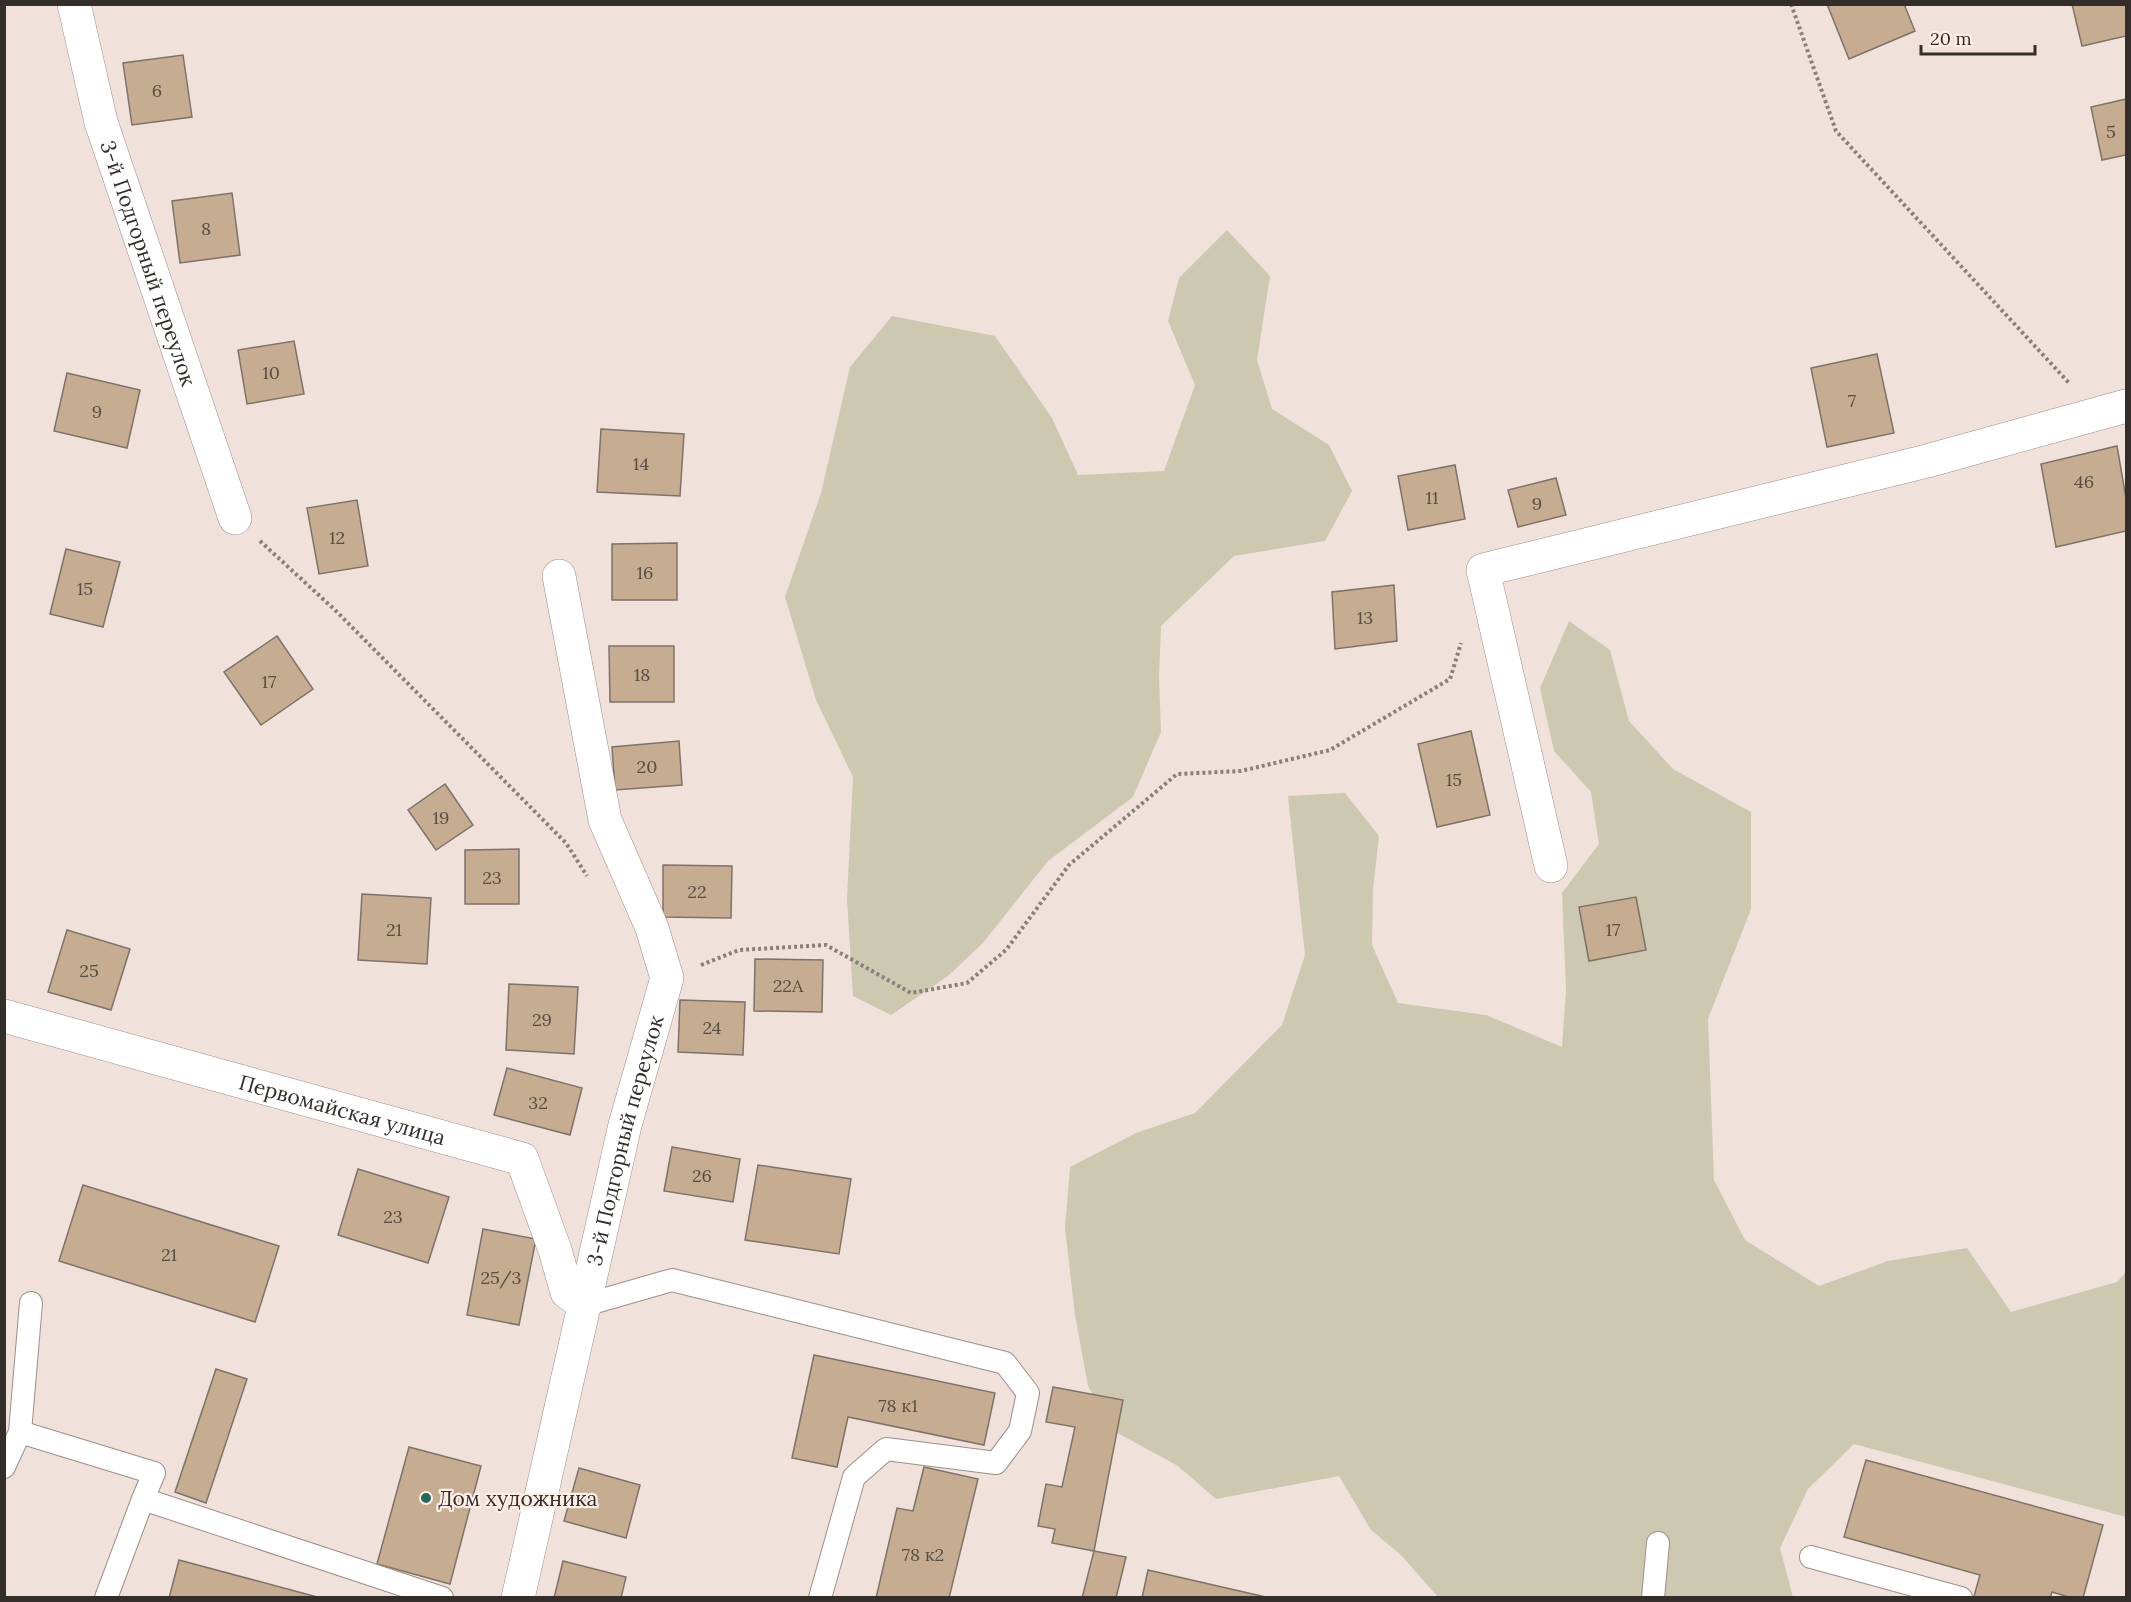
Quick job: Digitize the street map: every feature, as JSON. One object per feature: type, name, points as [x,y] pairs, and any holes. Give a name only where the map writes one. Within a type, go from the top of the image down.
[{"type":"street","name":"3-й Подгорный переулок","points":[[74,4],[101,122],[235,518]]},
{"type":"street","points":[[1551,866],[1483,570],[1927,461],[2112,410]]},
{"type":"street","points":[[559,576],[605,820],[652,928],[667,978]]},
{"type":"street","name":"3-й Подгорный переулок","points":[[518,1598],[625,1125],[667,978]]},
{"type":"street","name":"Первомайская улица","points":[[4,1016],[522,1159],[555,1250],[567,1292],[585,1305]]},
{"type":"lane","points":[[585,1305],[672,1280],[1005,1363],[1028,1393],[1020,1431],[996,1463],[886,1449],[854,1477],[820,1598]]},
{"type":"lane","points":[[4,1467],[20,1432],[31,1303]]},
{"type":"lane","points":[[20,1432],[154,1473],[106,1598]]},
{"type":"lane","points":[[143,1499],[442,1598]]},
{"type":"lane","points":[[1653,1598],[1658,1543]]},
{"type":"lane","points":[[1811,1557],[1961,1598]]},
{"type":"path","points":[[1791,4],[1836,131],[2112,410]]},
{"type":"path","points":[[235,518],[335,610],[566,843],[592,885]]},
{"type":"path","points":[[667,978],[739,950],[826,945],[911,993],[967,983],[1006,950],[1069,865],[1177,774],[1241,771],[1330,750],[1450,679],[1463,635]]},
{"type":"shaded area","points":[[1227,230],[1270,276],[1257,360],[1272,409],[1329,445],[1352,491],[1325,541],[1234,556],[1161,626],[1159,677],[1161,732],[1133,797],[1048,861],[983,943],[948,976],[891,1015],[853,996],[847,899],[853,777],[816,700],[785,597],[821,493],[850,367],[892,316],[995,336],[1052,418],[1078,475],[1164,471],[1195,385],[1168,321],[1179,278]]},
{"type":"shaded area","points":[[1569,621],[1610,650],[1629,721],[1673,769],[1751,812],[1751,909],[1708,1019],[1714,1180],[1745,1240],[1819,1286],[1888,1261],[1967,1248],[2011,1312],[2117,1282],[2126,1272],[2126,1517],[1854,1444],[1808,1489],[1780,1548],[1793,1597],[1438,1597],[1401,1555],[1371,1530],[1339,1476],[1216,1499],[1178,1466],[1112,1430],[1088,1386],[1075,1315],[1065,1228],[1070,1167],[1136,1133],[1195,1113],[1282,1025],[1305,955],[1288,796],[1345,793],[1379,836],[1373,890],[1372,945],[1398,1003],[1486,1015],[1562,1047],[1566,990],[1562,893],[1599,844],[1591,792],[1554,751],[1540,688]]},
{"type":"building","points":[[1827,4],[1904,4],[1915,31],[1849,59]]},
{"type":"building","points":[[2072,4],[2126,4],[2126,36],[2082,46]]},
{"type":"building","points":[[183,55],[192,117],[132,125],[123,63]]},
{"type":"building","points":[[2126,99],[2126,155],[2102,160],[2091,107]]},
{"type":"building","points":[[232,193],[240,255],[180,263],[172,201]]},
{"type":"building","points":[[294,341],[304,394],[247,404],[238,350]]},
{"type":"building","points":[[1877,354],[1894,433],[1827,447],[1811,368]]},
{"type":"building","points":[[67,373],[140,390],[127,448],[54,431]]},
{"type":"building","points":[[601,429],[684,434],[680,496],[597,492]]},
{"type":"building","points":[[2117,446],[2126,498],[2126,531],[2056,547],[2041,464]]},
{"type":"building","points":[[1455,465],[1465,519],[1408,530],[1398,476]]},
{"type":"building","points":[[1556,478],[1566,515],[1518,527],[1508,490]]},
{"type":"building","points":[[357,500],[368,566],[319,574],[307,508]]},
{"type":"building","points":[[677,543],[677,600],[612,600],[612,544]]},
{"type":"building","points":[[66,549],[120,562],[103,627],[50,614]]},
{"type":"building","points":[[1394,585],[1397,641],[1335,649],[1332,592]]},
{"type":"building","points":[[277,636],[313,689],[261,725],[224,672]]},
{"type":"building","points":[[609,646],[674,646],[674,702],[610,702]]},
{"type":"building","points":[[1471,731],[1490,815],[1437,827],[1418,744]]},
{"type":"building","points":[[679,741],[682,785],[615,790],[612,747]]},
{"type":"building","points":[[445,784],[473,825],[436,850],[408,810]]},
{"type":"building","points":[[519,849],[519,904],[465,904],[465,850]]},
{"type":"building","points":[[663,865],[732,866],[731,918],[663,917]]},
{"type":"building","points":[[362,894],[431,898],[427,964],[358,960]]},
{"type":"building","points":[[1636,897],[1646,950],[1589,961],[1579,907]]},
{"type":"building","points":[[67,930],[130,949],[111,1010],[48,992]]},
{"type":"building","points":[[755,959],[823,960],[822,1012],[754,1011]]},
{"type":"building","points":[[509,984],[578,987],[574,1054],[506,1050]]},
{"type":"building","points":[[680,1000],[745,1002],[743,1055],[678,1052]]},
{"type":"building","points":[[507,1068],[582,1088],[570,1135],[494,1115]]},
{"type":"building","points":[[672,1147],[740,1159],[733,1202],[664,1191]]},
{"type":"building","points":[[758,1165],[851,1179],[839,1254],[745,1240]]},
{"type":"building","points":[[358,1169],[449,1197],[428,1263],[338,1235]]},
{"type":"building","points":[[83,1185],[279,1246],[255,1322],[59,1261]]},
{"type":"building","points":[[483,1229],[536,1239],[519,1325],[467,1315]]},
{"type":"building","points":[[814,1355],[995,1393],[984,1445],[848,1417],[837,1467],[792,1458]]},
{"type":"building","points":[[216,1369],[247,1379],[206,1503],[175,1492]]},
{"type":"building","points":[[1053,1387],[1123,1400],[1094,1551],[1052,1543],[1055,1529],[1038,1526],[1046,1484],[1062,1487],[1075,1427],[1046,1422]]},
{"type":"building","points":[[409,1447],[481,1466],[450,1584],[377,1564]]},
{"type":"building","points":[[1866,1460],[2103,1525],[2083,1598],[2072,1598],[2052,1592],[2050,1598],[1978,1598],[1974,1596],[1980,1575],[1844,1537]]},
{"type":"building","points":[[924,1467],[978,1479],[949,1598],[876,1598],[897,1508],[913,1511]]},
{"type":"building","points":[[579,1468],[640,1485],[626,1538],[564,1521]]},
{"type":"building","points":[[1094,1551],[1126,1557],[1116,1598],[1082,1598]]},
{"type":"building","points":[[179,1560],[321,1598],[169,1598]]},
{"type":"building","points":[[563,1561],[626,1577],[621,1598],[554,1598]]},
{"type":"building","points":[[1148,1570],[1270,1598],[1142,1598]]},
{"type":"place","name":"Дом художника","points":[[426,1498]]}]
